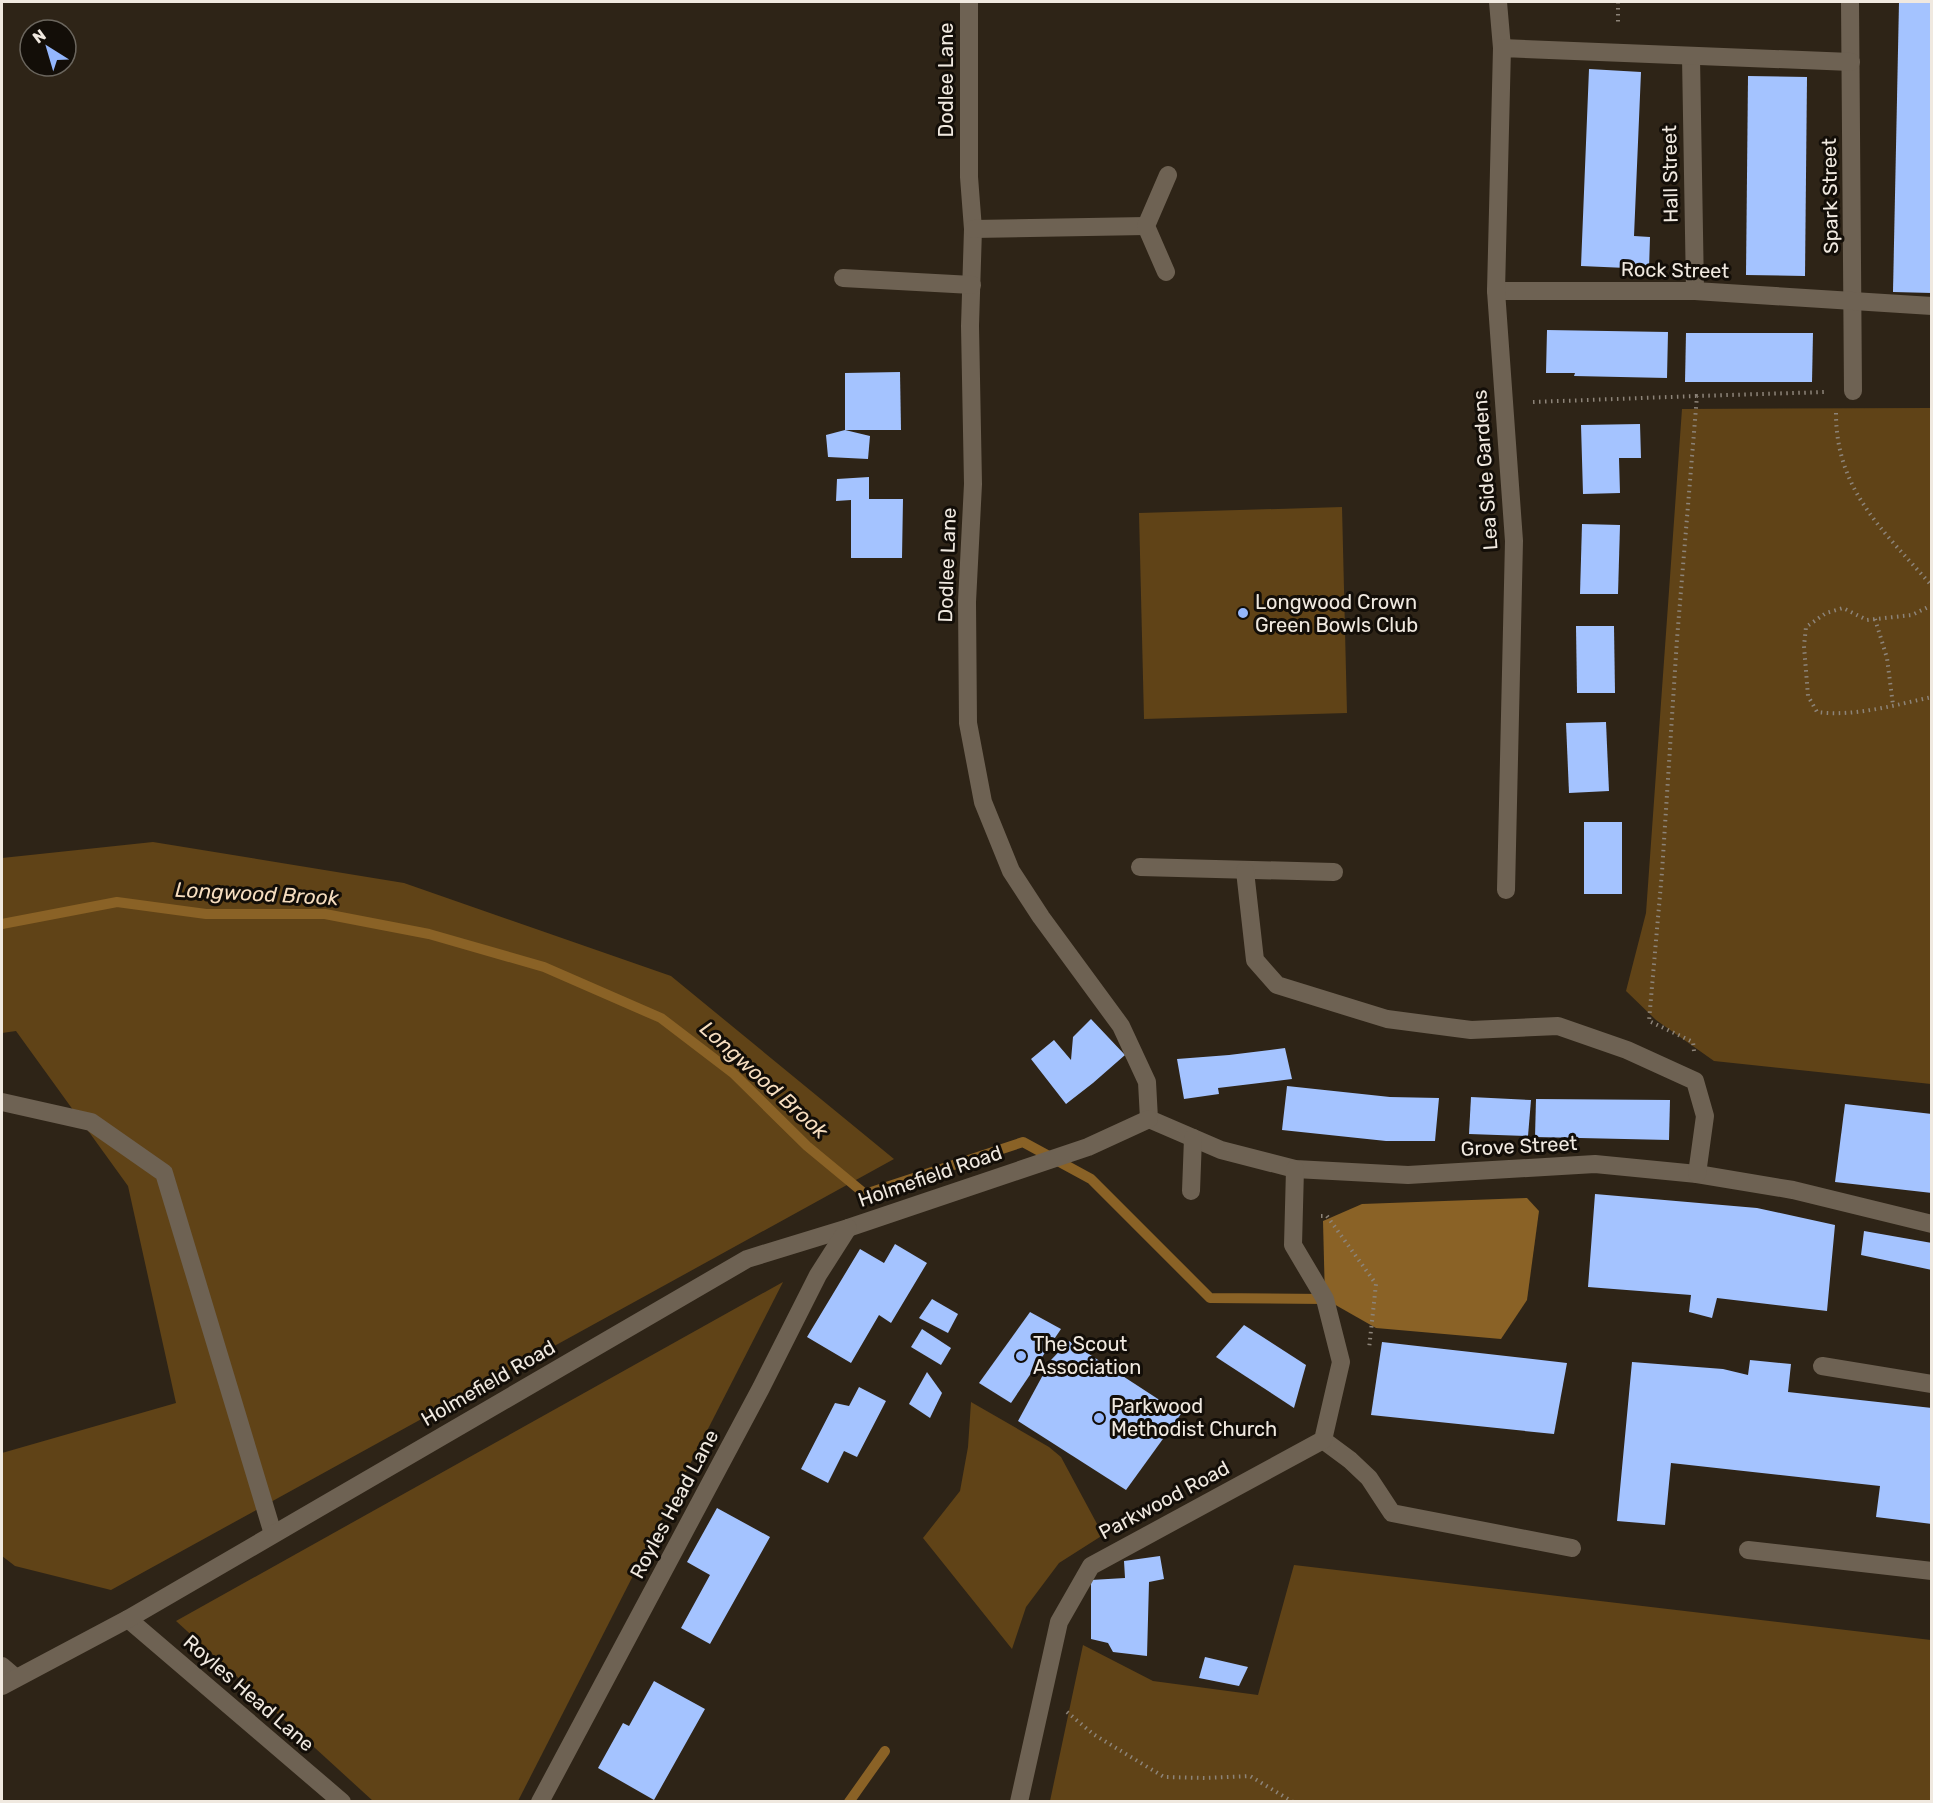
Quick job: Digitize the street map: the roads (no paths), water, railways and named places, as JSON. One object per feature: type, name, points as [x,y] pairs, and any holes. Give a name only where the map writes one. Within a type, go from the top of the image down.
[{"type":"street","name":"Dodlee Lane","points":[[969,2],[969,177],[973,229],[970,326],[973,484],[967,602],[968,723],[983,802],[1011,871],[1041,917],[1121,1026],[1147,1082],[1149,1119]]},
{"type":"street","name":"Lea Side Gardens","points":[[1498,2],[1502,48],[1496,291],[1514,541],[1506,890]]},
{"type":"street","name":"Spark Street","points":[[1845,391],[1854,302],[1850,2]]},
{"type":"street","points":[[1502,48],[1851,62]]},
{"type":"street","name":"Hall Street","points":[[1691,57],[1695,291]]},
{"type":"street","points":[[1166,272],[1146,226],[1168,175]]},
{"type":"street","points":[[973,229],[1146,226]]},
{"type":"street","points":[[843,278],[972,285]]},
{"type":"street","name":"Rock Street","points":[[1496,291],[1695,291],[1932,306]]},
{"type":"street","points":[[1140,867],[1334,872]]},
{"type":"street","points":[[1245,871],[1255,960],[1277,985],[1387,1018],[1471,1030],[1558,1026],[1628,1050],[1695,1082],[1705,1116],[1698,1174]]},
{"type":"street","points":[[2,1102],[91,1122],[164,1173],[273,1534]]},
{"type":"street","name":"Grove Street","points":[[1149,1119],[1221,1150],[1295,1169],[1408,1174],[1595,1164],[1698,1174],[1793,1191],[1932,1224]]},
{"type":"street","name":"Holmefield Road","points":[[9,1682],[128,1618],[747,1259],[848,1228],[1088,1147],[1149,1119]]},
{"type":"street","points":[[1191,1191],[1193,1138]]},
{"type":"street","points":[[1295,1169],[1293,1245],[1325,1299],[1341,1362],[1323,1440],[1369,1478],[1392,1513],[1572,1548]]},
{"type":"street","name":"Royles Head Lane","points":[[540,1802],[756,1398],[818,1275],[848,1228]]},
{"type":"street","points":[[1822,1366],[1932,1384]]},
{"type":"street","name":"Parkwood Road","points":[[1019,1802],[1059,1622],[1091,1566],[1323,1440]]},
{"type":"street","points":[[1748,1550],[1932,1571]]},
{"type":"street","name":"Royles Head Lane","points":[[128,1618],[342,1802]]},
{"type":"street","points":[[2,1666],[9,1682]]},
{"type":"waterway","name":"Longwood Brook","points":[[2,924],[117,902],[206,914],[325,914],[429,934],[544,967],[661,1018],[733,1073],[807,1146],[865,1194],[1023,1142],[1091,1179],[1210,1298],[1325,1299]]},
{"type":"waterway","points":[[849,1802],[885,1751]]},
{"type":"place","name":"Longwood Crown Green Bowls Club","points":[[1243,613]]},
{"type":"place","name":"The Scout Association","points":[[1021,1356]]},
{"type":"place","name":"Parkwood Methodist Church","points":[[1099,1418]]}]
